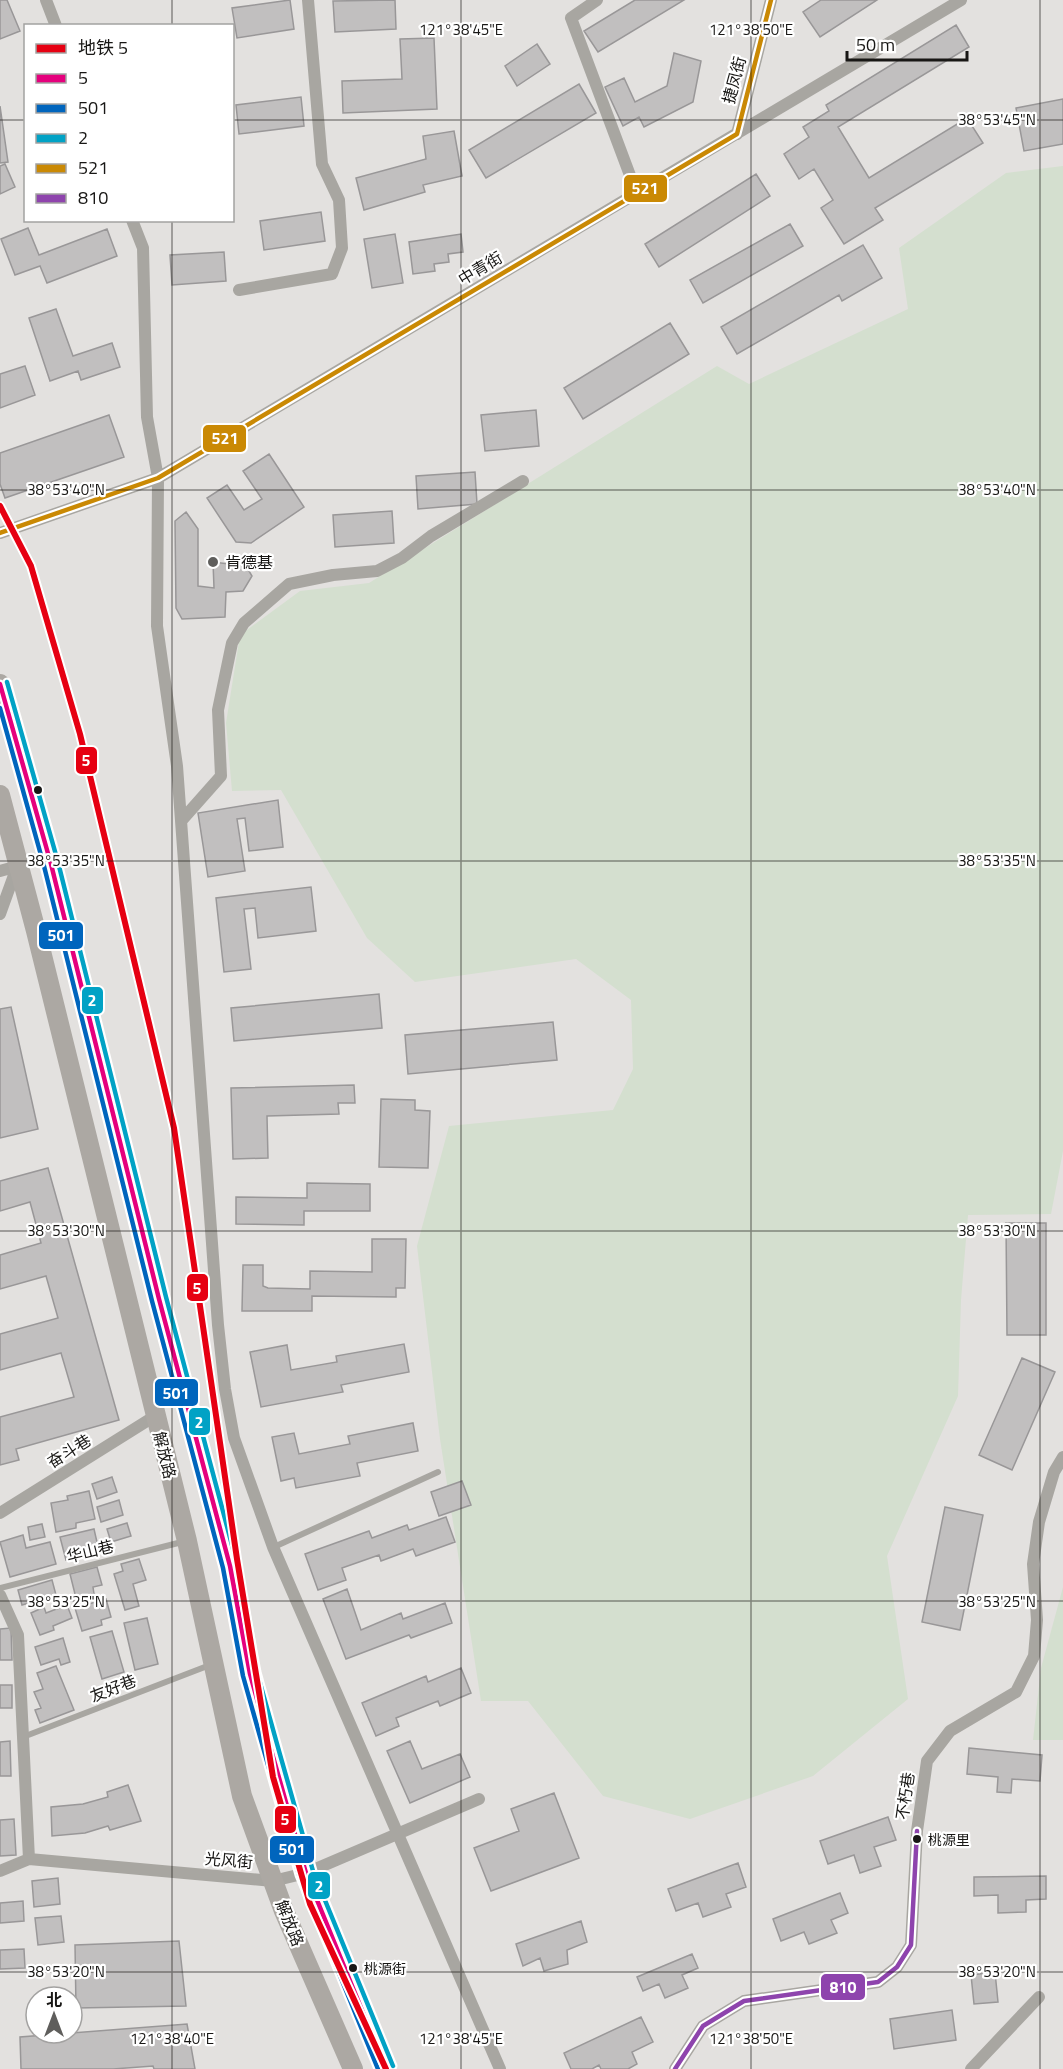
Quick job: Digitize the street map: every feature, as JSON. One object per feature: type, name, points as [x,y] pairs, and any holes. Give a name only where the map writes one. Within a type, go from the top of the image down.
[{"type":"main road","name":"解放路","points":[[0,684],[51,864],[156,1287],[230,1566],[250,1674],[306,1873],[386,2069]]},
{"type":"main road","name":"解放路","points":[[0,795],[9,869],[36,931],[187,1541],[242,1796],[289,1922],[353,2069]]},
{"type":"street","points":[[46,0],[55,24]]},
{"type":"street","points":[[239,290],[332,274],[342,248],[339,201],[322,164],[308,0]]},
{"type":"street","points":[[597,0],[571,18],[637,194]]},
{"type":"street","name":"捷凤街","points":[[737,134],[771,0]]},
{"type":"street","name":"中青街","points":[[0,533],[158,478],[737,134],[948,4],[962,0]]},
{"type":"street","points":[[133,222],[143,248],[147,417],[158,478],[157,626],[177,766],[218,1325],[225,1389],[234,1438],[273,1547],[500,2069]]},
{"type":"street","points":[[182,820],[221,776],[218,710],[232,643],[244,623],[289,584],[333,575],[376,571],[402,558],[431,536],[523,481]]},
{"type":"street","points":[[0,914],[9,869]]},
{"type":"street","name":"奋斗巷","points":[[0,1514],[155,1416]]},
{"type":"street","name":"不朽巷","points":[[675,2069],[703,2026],[744,2001],[878,1982],[897,1967],[911,1945],[917,1831],[927,1761],[950,1731],[1016,1692],[1034,1656],[1037,1620],[1034,1564],[1039,1522],[1054,1472],[1063,1457]]},
{"type":"street","points":[[0,1595],[18,1635],[29,1858]]},
{"type":"street","name":"光风街","points":[[0,1871],[29,1858],[273,1881],[306,1873],[479,1799]]},
{"type":"street","points":[[971,2069],[1039,1997]]},
{"type":"lane","points":[[273,1547],[438,1472]]},
{"type":"lane","name":"华山巷","points":[[0,1588],[187,1541]]},
{"type":"lane","name":"友好巷","points":[[23,1737],[213,1664]]},
{"type":"green space","points":[[1063,166],[1063,1151],[1051,1214],[968,1215],[961,1300],[958,1396],[887,1556],[908,1699],[813,1776],[690,1819],[603,1796],[528,1701],[481,1701],[440,1439],[417,1246],[449,1126],[613,1110],[633,1069],[631,1000],[576,959],[415,982],[367,938],[281,790],[232,791],[226,723],[240,635],[300,591],[369,583],[717,366],[749,384],[908,309],[899,248],[1006,173]]},
{"type":"green space","points":[[1063,1587],[1063,1740],[1033,1740],[1041,1668]]},
{"type":"building","points":[[0,0],[7,0],[20,31],[0,39]]},
{"type":"building","points":[[290,0],[294,29],[237,38],[232,8]]},
{"type":"building","points":[[395,0],[396,29],[335,32],[333,1]]},
{"type":"building","points":[[635,0],[684,0],[598,52],[584,31]]},
{"type":"building","points":[[821,0],[877,0],[820,37],[803,12]]},
{"type":"building","points":[[956,25],[969,47],[838,127],[869,178],[967,118],[983,143],[875,208],[883,220],[844,244],[821,208],[833,200],[814,169],[799,179],[784,154],[809,137],[803,127],[829,111],[826,105]]},
{"type":"building","points":[[434,38],[437,109],[343,113],[342,81],[402,79],[400,39]]},
{"type":"building","points":[[537,44],[550,64],[517,86],[505,66]]},
{"type":"building","points":[[674,53],[701,61],[693,102],[644,127],[639,117],[623,126],[605,87],[624,78],[635,102],[667,86]]},
{"type":"building","points":[[579,84],[596,113],[486,178],[469,150]]},
{"type":"building","points":[[301,97],[304,126],[239,134],[236,105]]},
{"type":"building","points":[[1063,99],[1063,144],[1024,151],[1016,108]]},
{"type":"building","points":[[0,106],[8,162],[0,163]]},
{"type":"building","points":[[454,131],[462,176],[423,185],[425,192],[364,210],[356,178],[426,159],[423,136]]},
{"type":"building","points":[[5,164],[15,187],[0,194],[0,166]]},
{"type":"building","points":[[756,174],[770,196],[659,267],[645,244]]},
{"type":"building","points":[[321,212],[325,241],[264,250],[260,221]]},
{"type":"building","points":[[790,224],[803,246],[703,303],[690,280]]},
{"type":"building","points":[[28,228],[39,255],[107,229],[117,256],[47,283],[40,266],[15,275],[1,239]]},
{"type":"building","points":[[395,234],[403,283],[372,288],[364,239]]},
{"type":"building","points":[[461,234],[463,252],[448,254],[449,262],[434,264],[435,271],[413,274],[409,242]]},
{"type":"building","points":[[863,245],[882,278],[842,301],[839,295],[737,354],[721,327]]},
{"type":"building","points":[[224,252],[226,281],[172,285],[170,255]]},
{"type":"building","points":[[56,309],[73,356],[112,343],[120,367],[81,380],[78,371],[50,381],[29,318]]},
{"type":"building","points":[[670,323],[689,354],[583,419],[564,388]]},
{"type":"building","points":[[25,366],[35,395],[0,408],[0,374]]},
{"type":"building","points":[[536,410],[539,446],[485,451],[481,415]]},
{"type":"building","points":[[109,415],[124,457],[5,498],[0,484],[0,453]]},
{"type":"building","points":[[269,454],[304,507],[251,543],[236,542],[207,498],[227,485],[244,510],[262,499],[243,471]]},
{"type":"building","points":[[475,472],[477,504],[418,509],[416,476]]},
{"type":"building","points":[[392,511],[394,543],[335,547],[333,515]]},
{"type":"building","points":[[186,512],[198,529],[198,586],[214,588],[213,562],[246,566],[252,576],[243,591],[226,592],[225,617],[182,619],[176,608],[175,521]]},
{"type":"building","points":[[278,800],[283,847],[249,851],[245,818],[237,819],[245,871],[208,877],[198,813]]},
{"type":"building","points":[[311,887],[316,931],[258,938],[255,908],[244,909],[251,969],[224,972],[216,898]]},
{"type":"building","points":[[379,994],[382,1028],[234,1041],[231,1008]]},
{"type":"building","points":[[11,1007],[38,1129],[0,1138],[0,1009]]},
{"type":"building","points":[[553,1022],[557,1060],[408,1074],[405,1035]]},
{"type":"building","points":[[354,1085],[355,1103],[338,1103],[339,1114],[267,1116],[268,1158],[233,1159],[231,1088]]},
{"type":"building","points":[[381,1099],[415,1100],[415,1110],[430,1111],[428,1168],[379,1167]]},
{"type":"building","points":[[48,1168],[119,1420],[16,1449],[19,1460],[0,1465],[0,1417],[74,1397],[61,1353],[0,1370],[0,1334],[58,1318],[46,1276],[0,1289],[0,1255],[41,1243],[30,1202],[0,1211],[0,1181]]},
{"type":"building","points":[[307,1183],[370,1184],[370,1211],[304,1211],[304,1225],[236,1224],[236,1197],[307,1198]]},
{"type":"building","points":[[1006,1223],[1046,1223],[1046,1335],[1007,1335]]},
{"type":"building","points":[[372,1239],[406,1239],[405,1288],[396,1288],[396,1297],[312,1296],[312,1311],[242,1311],[243,1265],[263,1265],[263,1286],[268,1288],[310,1289],[310,1271],[372,1272]]},
{"type":"building","points":[[404,1344],[409,1372],[341,1385],[343,1392],[261,1407],[250,1352],[287,1345],[291,1370],[337,1362],[336,1356]]},
{"type":"building","points":[[1022,1358],[1055,1372],[1012,1470],[979,1455]]},
{"type":"building","points":[[413,1423],[418,1451],[357,1463],[360,1476],[296,1488],[294,1478],[281,1481],[272,1437],[294,1433],[299,1454],[350,1444],[348,1436]]},
{"type":"building","points":[[112,1477],[117,1492],[97,1499],[92,1484]]},
{"type":"building","points":[[462,1481],[471,1505],[439,1516],[431,1492]]},
{"type":"building","points":[[89,1491],[95,1519],[76,1523],[76,1528],[56,1532],[51,1503],[68,1500],[67,1496]]},
{"type":"building","points":[[119,1500],[123,1515],[101,1522],[97,1507]]},
{"type":"building","points":[[945,1507],[983,1515],[960,1630],[922,1622]]},
{"type":"building","points":[[446,1517],[455,1542],[416,1556],[413,1549],[381,1561],[379,1555],[342,1568],[346,1580],[318,1590],[305,1554],[369,1531],[372,1538],[407,1525],[409,1530]]},
{"type":"building","points":[[127,1523],[131,1536],[111,1542],[107,1529]]},
{"type":"building","points":[[42,1524],[45,1537],[30,1540],[28,1527]]},
{"type":"building","points":[[94,1529],[99,1551],[66,1560],[60,1537]]},
{"type":"building","points":[[23,1535],[26,1548],[50,1542],[56,1564],[10,1577],[0,1542]]},
{"type":"building","points":[[139,1559],[146,1580],[133,1584],[139,1606],[125,1610],[114,1574],[123,1571],[121,1564]]},
{"type":"building","points":[[97,1567],[102,1585],[93,1587],[94,1594],[76,1598],[70,1574]]},
{"type":"building","points":[[52,1580],[56,1595],[22,1605],[18,1590]]},
{"type":"building","points":[[347,1589],[361,1630],[401,1613],[403,1619],[445,1603],[452,1623],[411,1638],[409,1635],[346,1659],[323,1599]]},
{"type":"building","points":[[106,1599],[111,1617],[101,1620],[102,1625],[82,1631],[75,1608]]},
{"type":"building","points":[[67,1605],[72,1618],[53,1626],[54,1630],[40,1635],[31,1613],[44,1607],[46,1613]]},
{"type":"building","points":[[147,1618],[158,1664],[135,1670],[124,1623]]},
{"type":"building","points":[[11,1628],[12,1660],[0,1660],[0,1629]]},
{"type":"building","points":[[112,1631],[124,1672],[102,1679],[90,1637]]},
{"type":"building","points":[[63,1638],[70,1662],[61,1665],[59,1659],[41,1665],[35,1647]]},
{"type":"building","points":[[56,1666],[74,1710],[40,1723],[35,1710],[41,1708],[34,1692],[43,1689],[37,1673]]},
{"type":"building","points":[[461,1668],[471,1693],[440,1706],[438,1701],[396,1718],[399,1726],[376,1736],[362,1703],[426,1676],[428,1682]]},
{"type":"building","points":[[0,1685],[12,1685],[12,1708],[0,1708]]},
{"type":"building","points":[[10,1741],[11,1776],[0,1776],[0,1742]]},
{"type":"building","points":[[410,1741],[422,1769],[460,1754],[470,1777],[410,1803],[387,1751]]},
{"type":"building","points":[[969,1748],[1042,1755],[1040,1781],[1012,1779],[1011,1793],[997,1792],[998,1777],[967,1774]]},
{"type":"building","points":[[128,1785],[141,1821],[110,1830],[108,1826],[85,1833],[52,1836],[51,1807],[83,1804],[108,1797],[107,1792]]},
{"type":"building","points":[[554,1793],[579,1858],[491,1891],[474,1848],[519,1831],[511,1809]]},
{"type":"building","points":[[888,1817],[896,1840],[874,1847],[881,1866],[860,1873],[854,1855],[828,1864],[820,1841]]},
{"type":"building","points":[[14,1819],[16,1855],[0,1856],[0,1820]]},
{"type":"building","points":[[738,1863],[746,1887],[726,1894],[731,1907],[703,1917],[698,1903],[676,1911],[668,1889]]},
{"type":"building","points":[[1046,1876],[1046,1899],[1026,1900],[1026,1912],[998,1913],[998,1895],[974,1896],[974,1877]]},
{"type":"building","points":[[58,1878],[60,1904],[34,1907],[32,1881]]},
{"type":"building","points":[[840,1893],[848,1913],[831,1920],[837,1933],[809,1944],[804,1932],[781,1941],[773,1919]]},
{"type":"building","points":[[23,1901],[24,1921],[0,1923],[0,1903]]},
{"type":"building","points":[[61,1916],[64,1942],[38,1945],[35,1918]]},
{"type":"building","points":[[581,1921],[587,1942],[567,1950],[568,1964],[544,1971],[540,1958],[523,1966],[516,1944]]},
{"type":"building","points":[[179,1941],[186,2006],[84,2008],[84,1985],[76,1985],[75,1945]]},
{"type":"building","points":[[24,1949],[25,1968],[0,1969],[0,1950]]},
{"type":"building","points":[[692,1954],[698,1968],[682,1975],[688,1988],[665,1998],[659,1984],[643,1991],[637,1977]]},
{"type":"building","points":[[995,1972],[998,2002],[974,2004],[971,1975]]},
{"type":"building","points":[[952,2010],[956,2040],[894,2049],[890,2019]]},
{"type":"building","points":[[641,2017],[653,2042],[632,2052],[637,2064],[628,2069],[601,2069],[599,2065],[592,2069],[571,2069],[564,2053]]},
{"type":"building","points":[[187,2024],[195,2069],[154,2069],[153,2066],[113,2069],[21,2069],[20,2037],[24,2037],[24,2045],[84,2045],[84,2032]]},
{"type":"metro line","name":"5","points":[[0,506],[31,566],[80,734],[174,1128],[237,1559],[273,1777],[310,1904],[386,2069]]},
{"type":"transit line","name":"521","points":[[0,533],[158,478],[737,134],[771,0]]},
{"type":"transit line","name":"2","points":[[7,682],[58,862],[166,1297],[237,1564],[257,1672],[279,1751],[313,1871],[393,2066]]},
{"type":"transit line","name":"5","points":[[0,684],[51,864],[159,1299],[230,1566],[250,1674],[272,1753],[306,1873],[386,2069]]},
{"type":"transit line","name":"501","points":[[0,708],[44,866],[152,1301],[223,1568],[243,1676],[299,1875],[378,2069]]},
{"type":"transit line","name":"810","points":[[675,2069],[703,2026],[744,2001],[878,1982],[897,1967],[911,1945],[917,1831]]},
{"type":"place","name":"肯德基","points":[[213,562]]},
{"type":"place","name":"桃源里","points":[[917,1839]]},
{"type":"place","name":"桃源街","points":[[353,1968]]}]
